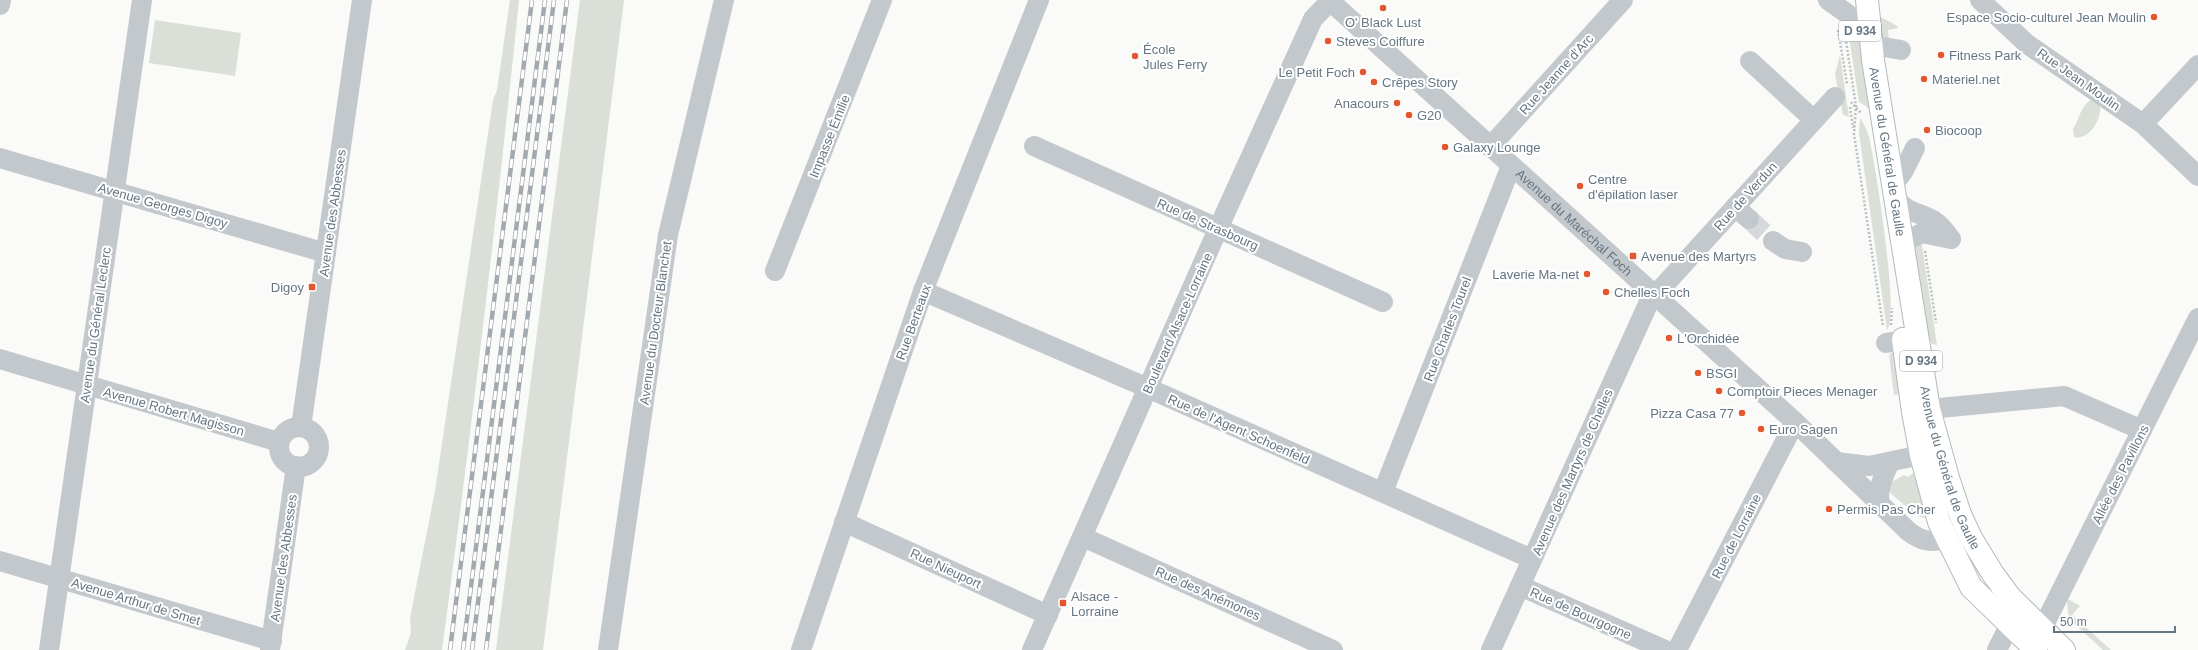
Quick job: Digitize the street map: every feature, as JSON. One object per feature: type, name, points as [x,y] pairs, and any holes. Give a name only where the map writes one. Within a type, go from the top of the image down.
[{"type":"main road","name":"Avenue du Général de Gaulle","points":[[1867,0],[1872,53],[1901,244],[1929,409],[1948,478],[1960,514],[1984,560],[2010,597],[2020,607],[2035,641]]},
{"type":"main road","name":"Avenue du Général de Gaulle","points":[[1842,7],[1872,53]]},
{"type":"main road","name":"Avenue du Général de Gaulle","points":[[1901,244],[1904,293],[1893,342],[1913,412],[1921,455],[1939,522],[1971,588],[2009,626]]},
{"type":"main road","name":"D 934","points":[[2009,626],[2035,641],[2064,650]]},
{"type":"street","points":[[0,5],[2,0]]},
{"type":"street","name":"Avenue du Général Leclerc","points":[[49,650],[142,0]]},
{"type":"street","name":"Avenue des Abbesses","points":[[302,426],[362,0]]},
{"type":"street","name":"Avenue du Docteur Blanchet","points":[[608,650],[668,235],[724,0]]},
{"type":"street","name":"Impasse Émilie","points":[[775,271],[882,0]]},
{"type":"street","name":"Rue Berteaux","points":[[801,650],[923,292],[1039,0]]},
{"type":"street","name":"Avenue du Maréchal Foch","points":[[1330,0],[1490,147],[1795,422],[1880,504],[1920,540],[1934,542],[1946,539]]},
{"type":"street","name":"Boulevard Alsace-Lorraine","points":[[1032,650],[1218,229],[1313,19],[1330,0]]},
{"type":"street","name":"Rue Jeanne d'Arc","points":[[1490,147],[1623,0]]},
{"type":"street","name":"Rue Jean Moulin","points":[[1980,0],[2027,44],[2143,124],[2198,176]]},
{"type":"street","points":[[1872,53],[1901,50]]},
{"type":"street","points":[[1750,61],[1814,120]]},
{"type":"street","points":[[2143,124],[2197,67]]},
{"type":"street","name":"Rue de Verdun","points":[[1655,295],[1742,213],[1814,120],[1841,92]]},
{"type":"street","name":"Rue de Strasbourg","points":[[1034,146],[1383,302]]},
{"type":"street","points":[[1901,244],[1922,233],[1951,239],[1940,226],[1932,220],[1909,211],[1894,192],[1915,148]]},
{"type":"street","name":"Avenue Georges Digoy","points":[[0,158],[326,253]]},
{"type":"street","name":"Rue Charles Tourel","points":[[1383,492],[1511,166]]},
{"type":"street","points":[[1773,242],[1785,249],[1802,252]]},
{"type":"street","name":"Rue de l'Agent Schoenfeld","points":[[923,292],[1148,388],[1532,559]]},
{"type":"street","name":"Avenue des Martyrs de Chelles","points":[[1491,650],[1649,302],[1655,295]]},
{"type":"street","name":"Allée des Pavillons","points":[[2035,641],[2066,592],[2095,535],[2142,430],[2198,318]]},
{"type":"street","name":"Avenue Robert Magisson","points":[[0,360],[279,442]]},
{"type":"street","points":[[1929,409],[2064,396],[2142,430]]},
{"type":"street","name":"Rue de Lorraine","points":[[1677,650],[1795,422]]},
{"type":"street","points":[[302,426],[313,432],[319,443],[319,450],[313,461],[302,466],[296,466],[282,458],[279,442],[288,430],[302,426]]},
{"type":"street","points":[[1836,462],[1863,466],[1921,455],[1931,461],[1948,478]]},
{"type":"street","points":[[1880,504],[1878,490],[1880,482],[1890,462]]},
{"type":"street","name":"Avenue des Abbesses","points":[[271,646],[296,466]]},
{"type":"street","points":[[1946,539],[1955,530],[1960,514]]},
{"type":"street","name":"Rue Nieuport","points":[[844,522],[1048,615]]},
{"type":"street","name":"Rue des Anémones","points":[[1083,536],[1333,650]]},
{"type":"street","name":"Avenue Arthur de Smet","points":[[0,561],[59,578],[271,646]]},
{"type":"street","name":"Rue de Bourgogne","points":[[1520,586],[1665,650]]},
{"type":"street","points":[[1997,650],[2009,626]]},
{"type":"path","points":[[1841,92],[1842,7]]},
{"type":"path","points":[[1842,7],[1856,106],[1854,134]]},
{"type":"path","points":[[1864,117],[1856,106],[1849,101],[1878,292]]},
{"type":"path","points":[[1892,301],[1893,342]]},
{"type":"shaded area","points":[[510,0],[519,0],[511,81],[483,325],[442,650],[405,650],[411,632],[410,618],[435,491],[493,100],[497,90]]},
{"type":"shaded area","points":[[580,0],[624,0],[543,650],[496,650]]},
{"type":"shaded area","points":[[1877,15],[1899,28],[1888,30],[1889,42],[1882,41]]},
{"type":"shaded area","points":[[155,20],[241,33],[235,76],[149,63]]},
{"type":"shaded area","points":[[1847,24],[1856,29],[1863,46],[1873,115],[1866,106],[1859,102]]},
{"type":"shaded area","points":[[1840,55],[1849,117],[1843,115],[1835,74]]},
{"type":"shaded area","points":[[2091,100],[2100,103],[2097,121],[2090,132],[2080,137],[2074,137],[2073,129],[2082,109]]},
{"type":"shaded area","points":[[1860,118],[1869,137],[1885,238],[1891,298],[1890,319],[1887,330],[1859,133]]},
{"type":"shaded area","points":[[1921,239],[1937,345],[1932,344],[1928,337],[1913,250],[1916,242]]},
{"type":"shaded area","points":[[1892,352],[1897,355],[1902,394],[1894,395],[1889,355]]},
{"type":"shaded area","points":[[1913,473],[1928,516],[1926,518],[1917,516],[1888,491],[1890,483],[1904,475],[1908,477]]},
{"type":"shaded area","points":[[2068,599],[2080,606],[2072,615],[2111,650],[2103,650],[2069,619]]},
{"type":"tunnel","points":[[1749,219],[1773,241]]},
{"type":"railway","points":[[450,650],[532,0]]},
{"type":"railway","points":[[463,650],[545,0]]},
{"type":"railway","points":[[472,650],[554,0]]},
{"type":"railway","points":[[486,650],[567,0]]},
{"type":"place","name":"O' Black Lust","points":[[1383,8]]},
{"type":"place","name":"Espace Socio-culturel Jean Moulin","points":[[2154,17]]},
{"type":"place","name":"Steves Coiffure","points":[[1328,41]]},
{"type":"place","name":"Fitness Park","points":[[1941,55]]},
{"type":"place","name":"École Jules Ferry","points":[[1135,56]]},
{"type":"place","name":"Le Petit Foch","points":[[1363,72]]},
{"type":"place","name":"Materiel.net","points":[[1924,79]]},
{"type":"place","name":"Crêpes Story","points":[[1374,82]]},
{"type":"place","name":"Anacours","points":[[1397,103]]},
{"type":"place","name":"G20","points":[[1409,115]]},
{"type":"place","name":"Biocoop","points":[[1927,130]]},
{"type":"place","name":"Galaxy Lounge","points":[[1445,147]]},
{"type":"place","name":"Centre d'épilation laser","points":[[1580,186]]},
{"type":"place","name":"Avenue des Martyrs","points":[[1633,256]]},
{"type":"place","name":"Laverie Ma-net","points":[[1587,274]]},
{"type":"place","name":"Digoy","points":[[312,287]]},
{"type":"place","name":"Chelles Foch","points":[[1606,292]]},
{"type":"place","name":"L'Orchidée","points":[[1669,338]]},
{"type":"place","name":"BSGI","points":[[1698,373]]},
{"type":"place","name":"Comptoir Pieces Menager","points":[[1719,391]]},
{"type":"place","name":"Pizza Casa 77","points":[[1742,413]]},
{"type":"place","name":"Euro Sagen","points":[[1761,429]]},
{"type":"place","name":"Permis Pas Cher","points":[[1829,509]]},
{"type":"place","name":"Alsace - Lorraine","points":[[1063,603]]}]
